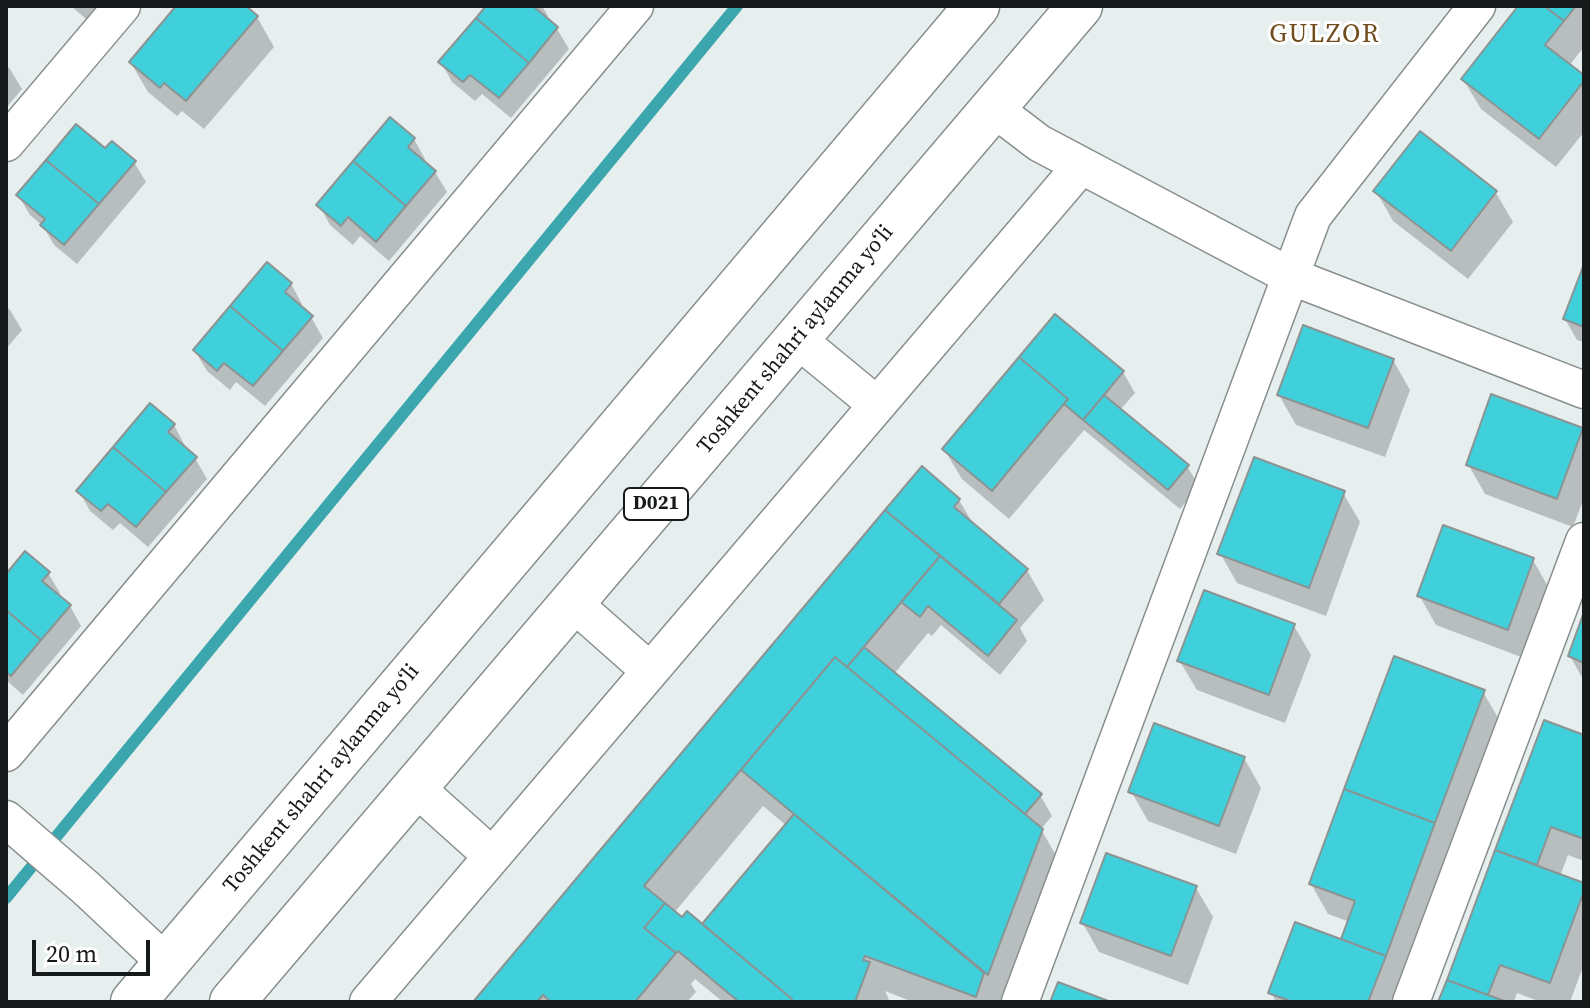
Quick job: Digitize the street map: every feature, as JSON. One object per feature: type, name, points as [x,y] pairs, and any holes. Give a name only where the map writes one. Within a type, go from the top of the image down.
[{"type":"highway","name":"Toshkent shahri aylanma yoʻli","points":[[133,1002],[977,6]]},
{"type":"highway","name":"Toshkent shahri aylanma yoʻli","points":[[232,1002],[1080,6]]},
{"type":"street","points":[[6,143],[122,6]]},
{"type":"street","points":[[6,753],[635,6]]},
{"type":"street","points":[[1020,1002],[1313,216],[1477,6]]},
{"type":"street","points":[[993,108],[1039,143],[1290,276],[1584,390]]},
{"type":"street","points":[[368,1002],[1081,166]]},
{"type":"street","points":[[797,339],[877,405]]},
{"type":"street","points":[[1411,1002],[1584,541]]},
{"type":"street","points":[[572,602],[650,671]]},
{"type":"street","points":[[415,787],[492,856]]},
{"type":"street","points":[[6,819],[166,963]]},
{"type":"building","points":[[176,6],[246,6],[258,16],[186,101],[164,83],[160,88],[129,62]]},
{"type":"building","points":[[486,6],[533,6],[558,27],[529,63],[476,18]]},
{"type":"building","points":[[1518,6],[1544,6],[1564,21],[1545,45],[1584,75],[1584,81],[1539,139],[1461,79]]},
{"type":"building","points":[[1544,6],[1576,6],[1564,21]]},
{"type":"building","points":[[476,18],[529,63],[499,98],[470,75],[463,82],[438,62]]},
{"type":"building","points":[[390,117],[415,138],[408,147],[436,171],[406,206],[353,161]]},
{"type":"building","points":[[76,124],[105,148],[112,141],[136,161],[99,204],[46,160]]},
{"type":"building","points":[[1420,131],[1497,191],[1451,251],[1373,191]]},
{"type":"building","points":[[46,160],[99,204],[64,245],[40,225],[45,219],[16,195]]},
{"type":"building","points":[[353,161],[406,206],[376,242],[348,217],[341,226],[316,205]]},
{"type":"building","points":[[267,262],[292,283],[285,292],[313,316],[283,351],[230,306]]},
{"type":"building","points":[[1584,264],[1584,327],[1563,319]]},
{"type":"building","points":[[230,306],[283,351],[253,386],[224,363],[217,371],[193,350]]},
{"type":"building","points":[[1055,314],[1124,371],[1083,420],[1064,404],[1068,399],[1019,357]]},
{"type":"building","points":[[1303,325],[1394,359],[1368,428],[1277,395]]},
{"type":"building","points":[[1019,357],[1068,399],[992,491],[942,449]]},
{"type":"building","points":[[1491,394],[1583,428],[1557,499],[1466,465]]},
{"type":"building","points":[[1104,395],[1189,465],[1168,490],[1083,420]]},
{"type":"building","points":[[150,403],[175,424],[168,432],[197,457],[166,492],[113,447]]},
{"type":"building","points":[[113,447],[166,492],[136,527],[108,504],[101,511],[76,491]]},
{"type":"building","points":[[1254,457],[1345,491],[1309,588],[1217,554]]},
{"type":"building","points":[[922,466],[960,499],[954,507],[1028,569],[999,604],[885,510]]},
{"type":"building","points":[[885,510],[940,556],[847,667],[835,657],[644,886],[665,903],[644,928],[676,953],[635,1002],[551,1002],[543,995],[537,1002],[473,1002]]},
{"type":"building","points":[[1443,525],[1534,558],[1508,630],[1417,596]]},
{"type":"building","points":[[25,551],[50,572],[42,581],[71,605],[41,640],[6,610],[6,574]]},
{"type":"building","points":[[940,556],[1017,620],[988,656],[928,606],[920,617],[901,602]]},
{"type":"building","points":[[1204,590],[1295,624],[1269,695],[1177,661]]},
{"type":"building","points":[[6,610],[41,640],[11,676],[6,672]]},
{"type":"building","points":[[1584,612],[1584,663],[1568,656]]},
{"type":"building","points":[[864,647],[1042,794],[1025,814],[847,667]]},
{"type":"building","points":[[1394,656],[1485,690],[1435,823],[1344,789]]},
{"type":"building","points":[[835,657],[1043,829],[988,975],[741,770]]},
{"type":"building","points":[[1544,720],[1584,735],[1584,839],[1551,827],[1537,865],[1495,850]]},
{"type":"building","points":[[1154,723],[1245,757],[1219,826],[1128,792]]},
{"type":"building","points":[[1344,789],[1435,823],[1386,956],[1341,939],[1355,901],[1309,884]]},
{"type":"building","points":[[794,814],[984,973],[976,997],[865,956],[863,960],[870,962],[855,1002],[790,1002],[792,999],[702,924]]},
{"type":"building","points":[[1495,850],[1584,883],[1584,891],[1550,983],[1500,965],[1488,995],[1447,980]]},
{"type":"building","points":[[1106,853],[1197,886],[1171,956],[1080,923]]},
{"type":"building","points":[[665,903],[682,917],[687,911],[792,999],[790,1002],[739,1002],[678,951],[676,953],[644,928]]},
{"type":"building","points":[[1295,922],[1386,956],[1368,1002],[1293,1002],[1268,993]]},
{"type":"building","points":[[1447,980],[1488,995],[1507,1002],[1438,1002]]},
{"type":"building","points":[[1058,982],[1111,1002],[1050,1002]]},
{"type":"waterway","points":[[6,898],[737,6]]},
{"type":"district","name":"GULZOR","points":[[1325,35]]}]
